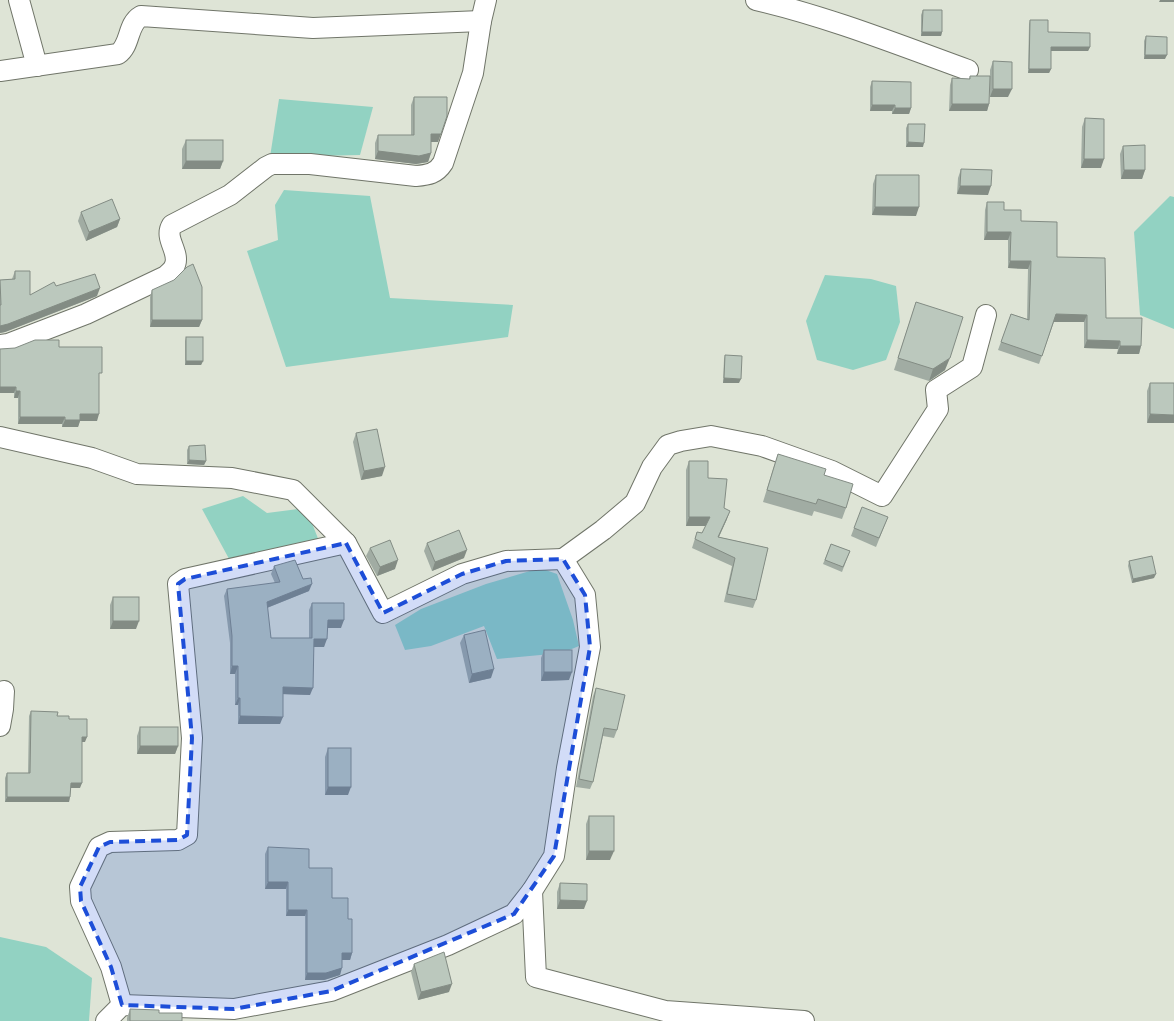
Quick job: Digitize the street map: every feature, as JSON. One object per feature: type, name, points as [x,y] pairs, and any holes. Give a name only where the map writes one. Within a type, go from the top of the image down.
[{"type":"street","points":[[18,0],[37,66]]},
{"type":"street","points":[[0,345],[8,344],[86,314],[166,276],[174,267],[176,257],[169,236],[169,230],[172,225],[230,194],[254,175],[272,164],[310,164],[416,176],[435,173],[443,163],[473,72],[486,0]]},
{"type":"street","points":[[756,0],[778,5],[875,36],[968,70]]},
{"type":"street","points":[[0,71],[118,54],[123,50],[134,20],[141,16],[313,28],[481,21]]},
{"type":"street","points":[[0,437],[92,458],[137,474],[232,478],[293,490],[346,543],[383,612],[462,574],[488,566],[506,561],[563,559],[603,530],[635,503],[652,467],[668,445],[681,441],[711,436],[762,446],[832,471],[882,496],[938,409],[936,390],[972,367],[986,315]]},
{"type":"street","points":[[122,1005],[110,967],[81,902],[80,886],[99,847],[110,842],[178,840],[187,835],[192,738],[178,584],[185,579],[346,543]]},
{"type":"street","points":[[106,1021],[122,1005],[234,1009],[331,991],[448,945],[514,914],[532,891],[554,856],[567,768],[590,647],[585,595],[563,559]]},
{"type":"street","points":[[0,726],[4,691]]},
{"type":"street","points":[[532,891],[536,977],[665,1011],[804,1021]]},
{"type":"highlighted area","points":[[346,543],[383,613],[462,574],[506,561],[563,559],[585,595],[590,647],[554,856],[514,914],[331,991],[234,1009],[122,1005],[111,967],[81,901],[80,887],[99,847],[110,842],[178,840],[187,835],[192,738],[178,584],[185,579]]},
{"type":"water","points":[[279,99],[373,107],[360,155],[270,157]]},
{"type":"water","points":[[284,190],[370,196],[390,298],[513,305],[508,337],[286,367],[247,251],[278,240],[275,205]]},
{"type":"water","points":[[1170,196],[1174,197],[1174,329],[1140,315],[1134,232]]},
{"type":"water","points":[[825,275],[871,279],[896,286],[900,322],[886,360],[853,370],[817,360],[806,321]]},
{"type":"water","points":[[243,496],[267,513],[306,508],[319,541],[234,568],[202,509]]},
{"type":"water","points":[[540,568],[557,574],[573,620],[579,646],[562,653],[497,659],[484,626],[431,646],[405,650],[395,625],[421,609],[486,584]]},
{"type":"water","points":[[0,937],[46,947],[92,978],[89,1021],[0,1021]]},
{"type":"building","points":[[923,10],[942,10],[942,32],[922,32]]},
{"type":"building","points":[[1030,20],[1048,20],[1048,32],[1090,33],[1090,47],[1051,47],[1051,69],[1029,69]]},
{"type":"building","points":[[1146,36],[1167,37],[1167,55],[1145,55]]},
{"type":"building","points":[[993,61],[1012,62],[1012,89],[993,89]]},
{"type":"building","points":[[970,76],[990,76],[989,104],[952,104],[952,78],[970,79]]},
{"type":"building","points":[[872,81],[911,82],[911,108],[895,108],[895,105],[872,105]]},
{"type":"building","points":[[414,97],[447,97],[447,116],[441,134],[431,134],[431,153],[419,156],[378,151],[378,135],[414,135]]},
{"type":"building","points":[[1085,118],[1104,119],[1104,159],[1084,159]]},
{"type":"building","points":[[908,124],[925,124],[924,143],[908,142]]},
{"type":"building","points":[[186,140],[223,140],[223,161],[186,161]]},
{"type":"building","points":[[1145,145],[1145,170],[1124,170],[1123,146]]},
{"type":"building","points":[[961,169],[992,170],[991,186],[960,186]]},
{"type":"building","points":[[876,175],[919,175],[919,207],[875,207]]},
{"type":"building","points":[[112,199],[120,219],[89,232],[81,212]]},
{"type":"building","points":[[987,202],[1004,202],[1004,210],[1021,210],[1021,221],[1057,222],[1057,257],[1105,258],[1106,318],[1142,318],[1141,346],[1120,346],[1120,341],[1087,340],[1087,315],[1056,314],[1042,356],[1001,342],[1011,314],[1029,320],[1031,261],[1010,261],[1011,232],[987,232]]},
{"type":"building","points":[[193,264],[202,287],[202,320],[152,320],[152,290],[174,280],[187,267]]},
{"type":"building","points":[[15,271],[30,271],[30,295],[54,282],[56,286],[95,274],[100,288],[0,326],[0,280],[15,279]]},
{"type":"building","points":[[916,302],[963,317],[950,358],[933,369],[898,358]]},
{"type":"building","points":[[186,337],[203,337],[203,361],[186,361]]},
{"type":"building","points":[[35,340],[59,340],[59,347],[102,347],[102,373],[99,373],[99,414],[80,414],[80,420],[65,420],[65,417],[20,417],[20,391],[16,391],[16,387],[0,387],[0,349],[15,348]]},
{"type":"building","points":[[725,355],[742,356],[741,379],[724,378]]},
{"type":"building","points":[[1150,383],[1174,383],[1174,415],[1150,414]]},
{"type":"building","points":[[377,429],[385,467],[364,471],[356,433]]},
{"type":"building","points":[[205,445],[206,461],[189,460],[189,446]]},
{"type":"building","points":[[778,454],[826,469],[824,475],[853,484],[846,508],[818,499],[816,504],[767,490]]},
{"type":"building","points":[[689,461],[708,461],[708,478],[727,479],[724,508],[730,511],[718,537],[768,548],[756,600],[727,594],[735,558],[695,539],[697,532],[702,533],[710,517],[689,517]]},
{"type":"building","points":[[862,507],[888,517],[879,538],[854,528]]},
{"type":"building","points":[[459,530],[467,550],[435,562],[427,543]]},
{"type":"building","points":[[390,540],[398,560],[380,567],[370,548]]},
{"type":"building","points":[[831,544],[850,551],[843,567],[825,560]]},
{"type":"building","points":[[1152,556],[1156,574],[1133,579],[1129,561]]},
{"type":"building","points":[[295,560],[303,579],[311,578],[312,584],[267,602],[271,638],[312,638],[312,603],[344,603],[344,620],[328,620],[327,639],[314,639],[313,688],[283,687],[283,717],[240,716],[238,666],[232,666],[232,636],[227,589],[280,582],[274,566]]},
{"type":"building","points":[[113,597],[139,597],[139,621],[113,621]]},
{"type":"building","points":[[485,630],[494,669],[472,674],[464,635]]},
{"type":"building","points":[[544,650],[572,650],[572,672],[544,672]]},
{"type":"building","points":[[596,688],[625,695],[617,730],[604,728],[593,782],[579,779]]},
{"type":"building","points":[[31,711],[58,712],[57,716],[69,716],[69,719],[87,719],[87,737],[82,737],[82,783],[71,783],[70,797],[7,797],[7,773],[30,773]]},
{"type":"building","points":[[140,727],[178,727],[178,746],[140,746]]},
{"type":"building","points":[[328,748],[351,748],[351,787],[328,787]]},
{"type":"building","points":[[589,816],[614,816],[614,851],[589,851]]},
{"type":"building","points":[[268,847],[309,849],[309,868],[332,868],[332,898],[348,898],[348,919],[352,919],[352,953],[342,953],[342,968],[326,973],[307,973],[307,910],[288,910],[288,882],[268,882]]},
{"type":"building","points":[[560,883],[587,884],[587,901],[560,900]]},
{"type":"building","points":[[444,952],[452,984],[421,992],[414,964]]},
{"type":"building","points":[[130,1009],[159,1010],[159,1013],[182,1013],[182,1021],[130,1021]]}]
